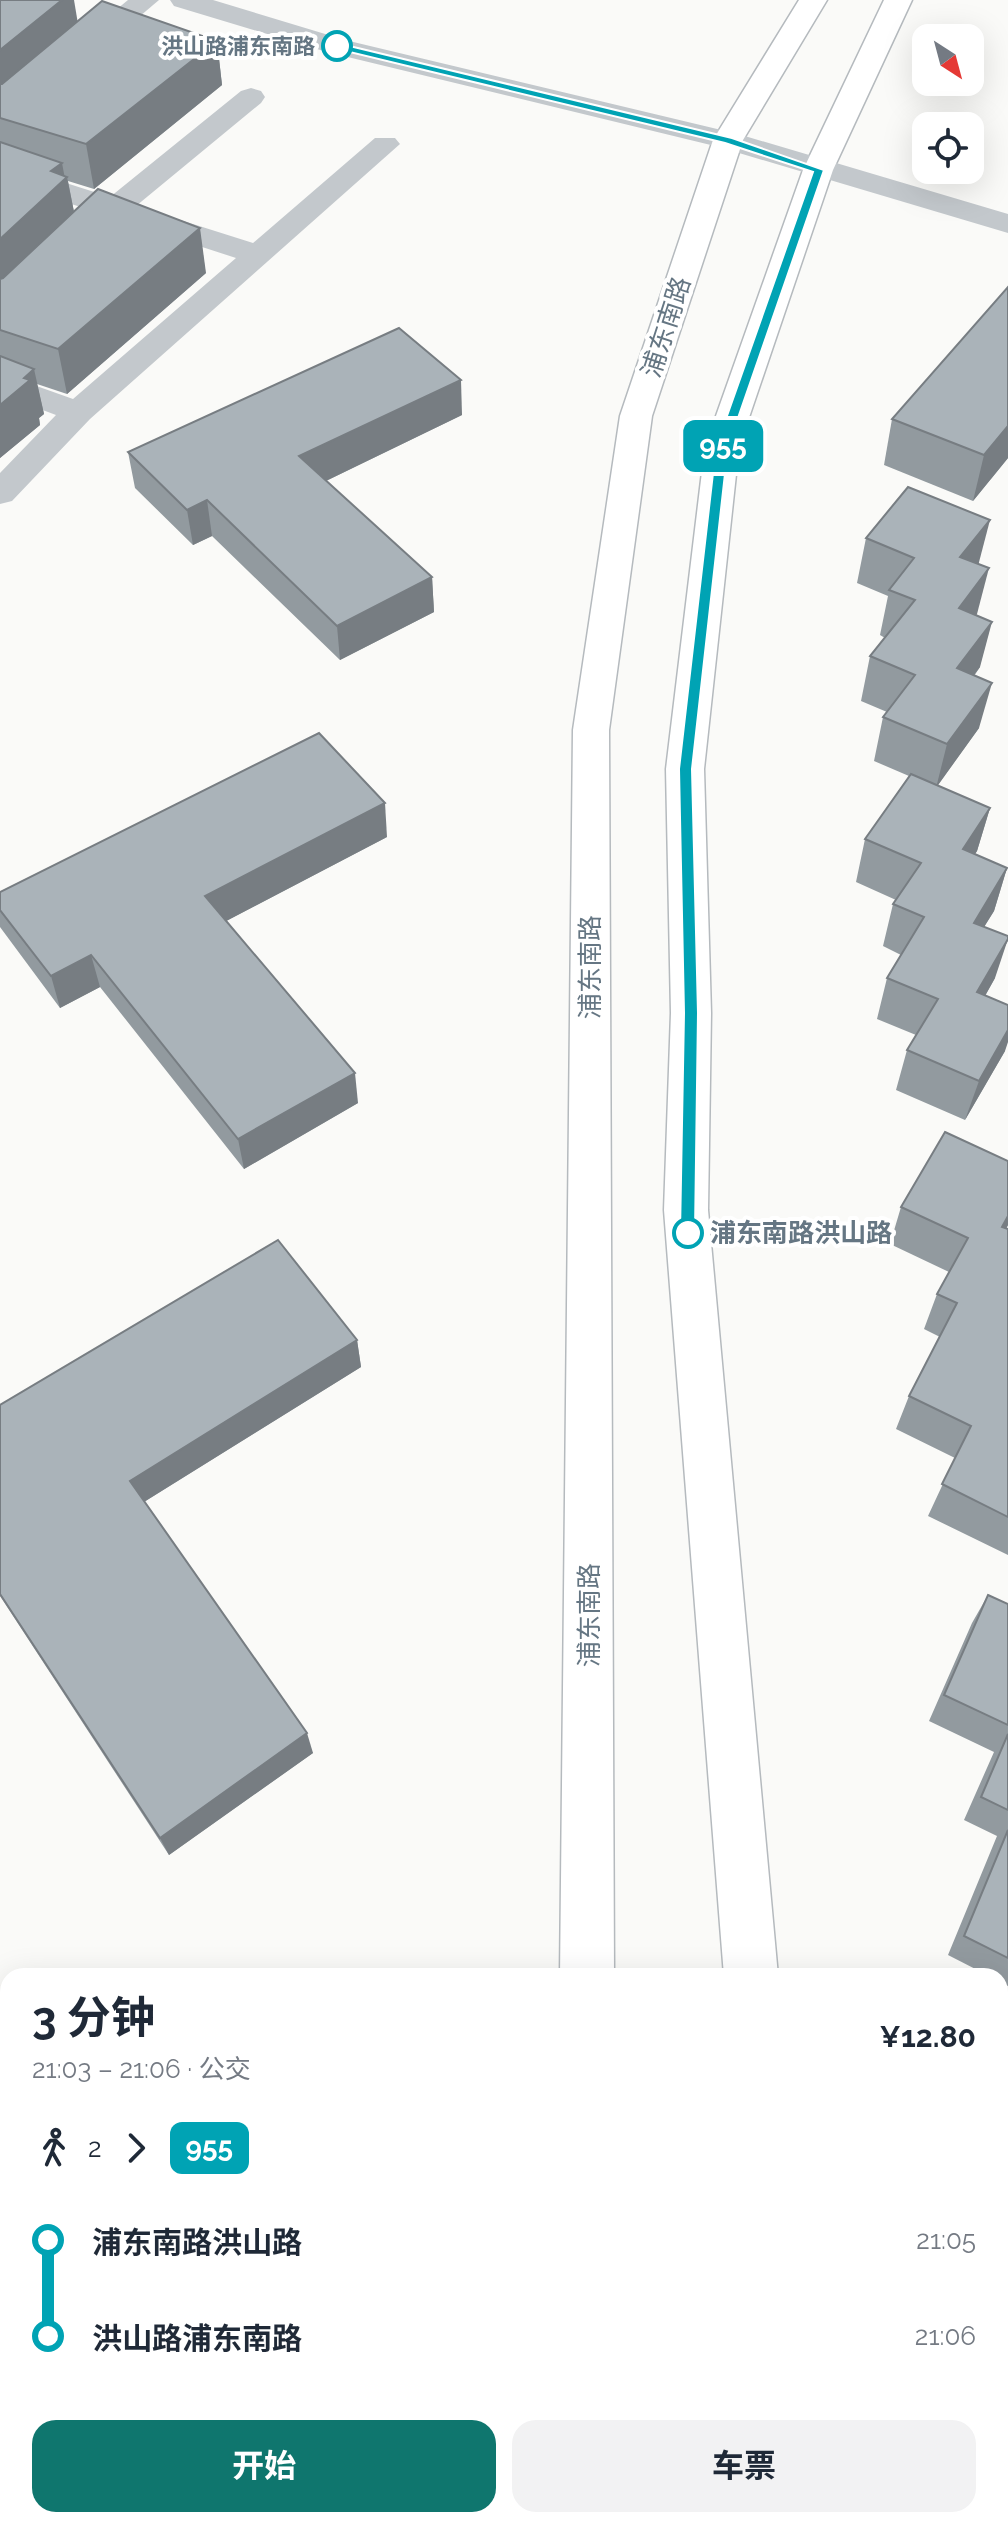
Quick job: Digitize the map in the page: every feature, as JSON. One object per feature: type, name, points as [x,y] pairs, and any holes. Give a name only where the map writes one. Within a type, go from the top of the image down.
[{"type":"main road","name":"浦东南路","points":[[587,1968],[591,730],[636,416],[728,140],[813,0]]},
{"type":"main road","points":[[750,1968],[686,1210],[691,1013],[685,769],[722,447],[818,170],[898,0]]},
{"type":"street","points":[[0,120],[145,0]]},
{"type":"street","points":[[184,0],[337,46],[728,140],[818,170],[1008,224]]},
{"type":"street","points":[[79,240],[113,207],[251,97]]},
{"type":"street","points":[[0,493],[78,412],[385,144]]},
{"type":"street","points":[[0,171],[258,255]]},
{"type":"street","points":[[0,383],[78,412]]},
{"type":"building","points":[[0,0],[62,0],[0,50]]},
{"type":"building","points":[[102,1],[217,41],[86,144],[0,118],[0,84]]},
{"type":"building","points":[[0,142],[62,163],[51,171],[67,177],[0,239]]},
{"type":"building","points":[[98,189],[200,228],[58,349],[0,330],[0,279]]},
{"type":"building","points":[[1008,287],[1008,426],[984,455],[892,419]]},
{"type":"building","points":[[399,328],[461,380],[299,456],[432,577],[337,626],[207,500],[187,510],[128,452]]},
{"type":"building","points":[[0,356],[34,369],[24,378],[30,380],[0,405]]},
{"type":"building","points":[[908,487],[990,520],[960,557],[989,568],[959,608],[992,622],[957,668],[992,683],[947,744],[883,717],[915,675],[870,656],[915,600],[889,590],[914,558],[866,538]]},
{"type":"building","points":[[319,733],[385,803],[205,896],[355,1073],[238,1139],[91,955],[51,976],[0,910],[0,892]]},
{"type":"building","points":[[911,774],[990,808],[963,849],[1007,868],[974,923],[1008,936],[977,992],[1008,1005],[1008,1030],[979,1081],[907,1050],[938,999],[887,978],[924,917],[893,904],[921,863],[865,839]]},
{"type":"building","points":[[945,1132],[1008,1161],[1008,1216],[1002,1227],[1008,1229],[1008,1517],[942,1484],[971,1426],[909,1396],[957,1303],[937,1294],[968,1238],[901,1207]]},
{"type":"building","points":[[278,1240],[357,1340],[130,1481],[307,1733],[160,1838],[0,1594],[0,1405]]},
{"type":"building","points":[[988,1595],[1008,1604],[1008,1725],[944,1695]]},
{"type":"building","points":[[1008,1734],[1008,1810],[981,1797]]},
{"type":"building","points":[[1008,1830],[1008,1958],[964,1936]]},
{"type":"bus line","name":"955","points":[[337,46],[728,140],[818,170],[722,447],[685,769],[691,1013],[688,1233]]},
{"type":"place","name":"洪山路浦东南路","points":[[337,46]]},
{"type":"place","name":"浦东南路洪山路","points":[[688,1233]]}]
